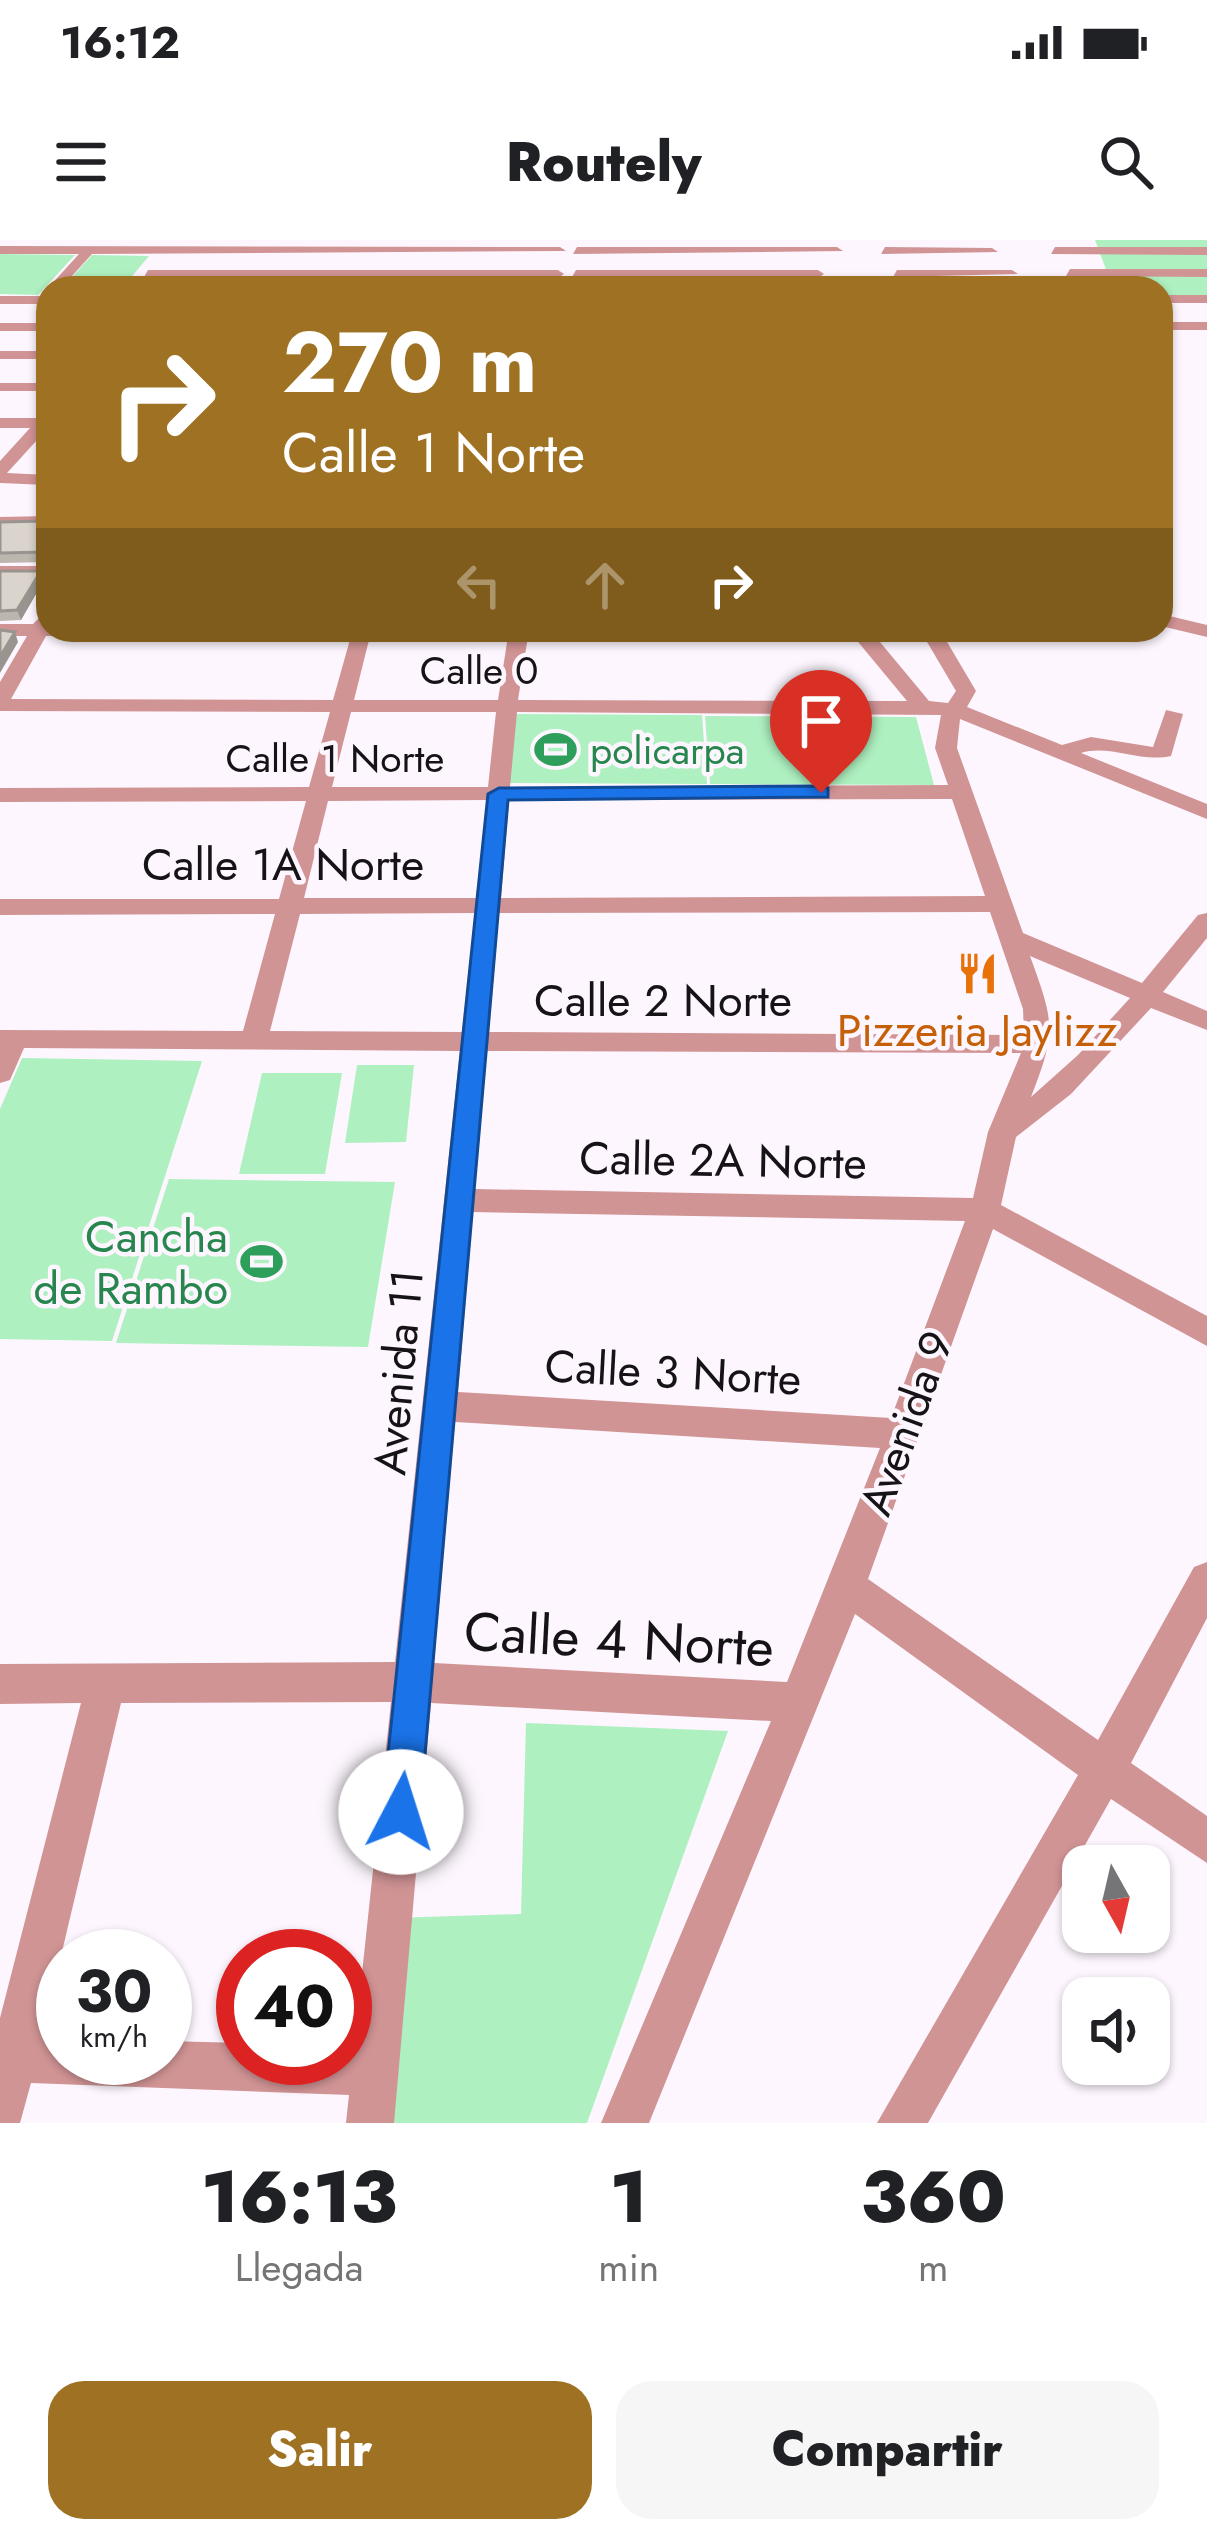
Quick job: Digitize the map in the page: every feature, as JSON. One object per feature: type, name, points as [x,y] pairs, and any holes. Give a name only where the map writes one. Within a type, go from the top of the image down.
[{"type":"street","points":[[359,276],[370,245]]},
{"type":"street","points":[[718,245],[725,276]]},
{"type":"street","points":[[576,276],[578,246],[718,245],[837,251]]},
{"type":"street","points":[[148,274],[169,246]]},
{"type":"street","points":[[0,250],[561,246],[558,276]]},
{"type":"street","points":[[882,246],[992,252]]},
{"type":"street","points":[[882,246],[897,274],[1012,274]]},
{"type":"street","points":[[1050,246],[1207,251]]},
{"type":"street","points":[[1050,246],[1072,276]]},
{"type":"street","points":[[790,250],[800,274]]},
{"type":"street","points":[[65,276],[88,251]]},
{"type":"street","points":[[1070,273],[1207,273]]},
{"type":"street","points":[[148,274],[208,276]]},
{"type":"street","points":[[779,276],[818,274]]},
{"type":"street","points":[[0,300],[36,296]]},
{"type":"street","points":[[1173,299],[1207,299]]},
{"type":"street","points":[[1173,326],[1207,326]]},
{"type":"street","points":[[0,327],[36,327]]},
{"type":"street","points":[[0,355],[36,355]]},
{"type":"street","points":[[0,387],[36,387]]},
{"type":"street","points":[[0,423],[36,421]]},
{"type":"street","points":[[36,432],[2,468],[36,477]]},
{"type":"street","points":[[0,522],[36,521]]},
{"type":"street","points":[[0,571],[36,571]]},
{"type":"street","points":[[0,630],[36,623]]},
{"type":"street","points":[[1173,623],[1207,631]]},
{"type":"street","points":[[0,702],[36,637]]},
{"type":"street","points":[[254,1040],[359,642]]},
{"type":"street","name":"Avenida 11","points":[[370,2123],[507,706],[517,642]]},
{"type":"street","points":[[872,642],[949,719],[946,748],[1036,1009],[1038,1044]]},
{"type":"street","points":[[937,642],[966,691],[940,708]]},
{"type":"street","name":"Calle 0","points":[[0,702],[940,708]]},
{"type":"street","points":[[940,708],[1064,752],[1207,812]]},
{"type":"street","points":[[1064,752],[1081,741],[1153,755],[1163,751],[1173,714]]},
{"type":"street","name":"Calle 1 Norte","points":[[0,795],[959,792]]},
{"type":"street","name":"Calle 1A Norte","points":[[0,907],[998,904]]},
{"type":"street","points":[[1003,1132],[1049,1103],[1078,1076],[1207,921]]},
{"type":"street","points":[[1011,938],[1207,1021]]},
{"type":"street","points":[[0,1073],[7,1039]]},
{"type":"street","name":"Calle 2 Norte","points":[[7,1039],[1038,1044]]},
{"type":"street","name":"Avenida 9","points":[[626,2123],[847,1586],[985,1210],[1003,1132],[1038,1044]]},
{"type":"street","name":"Calle 2A Norte","points":[[459,1200],[985,1210]]},
{"type":"street","points":[[985,1210],[1207,1332]]},
{"type":"street","name":"Calle 3 Norte","points":[[440,1406],[900,1434]]},
{"type":"street","points":[[901,2123],[1105,1769],[1207,1580]]},
{"type":"street","points":[[847,1586],[1207,1842]]},
{"type":"street","name":"Calle 4 Norte","points":[[0,1684],[413,1682],[801,1703]]},
{"type":"street","points":[[0,2112],[7,2058],[105,1686]]},
{"type":"street","points":[[7,2058],[376,2072]]},
{"type":"green space","points":[[1095,240],[1207,240],[1207,296],[1173,295],[1173,276],[1108,276]]},
{"type":"green space","points":[[0,254],[75,255],[56,276],[36,276],[36,295],[0,294]]},
{"type":"green space","points":[[92,255],[149,256],[132,276],[73,276]]},
{"type":"green space","points":[[516,714],[702,715],[707,784],[509,783]]},
{"type":"green space","points":[[705,716],[916,717],[934,785],[710,784]]},
{"type":"green space","points":[[22,1058],[202,1061],[112,1341],[0,1339],[0,1109]]},
{"type":"green space","points":[[357,1065],[414,1065],[406,1142],[345,1143]]},
{"type":"green space","points":[[262,1073],[342,1073],[325,1174],[239,1174]]},
{"type":"green space","name":"Cancha de Rambo","points":[[169,1179],[395,1182],[368,1347],[116,1343]]},
{"type":"green space","points":[[526,1723],[728,1731],[587,2123],[365,2123],[391,1918],[521,1914]]},
{"type":"building","points":[[36,521],[36,552],[0,553],[0,522]]},
{"type":"building","points":[[0,571],[36,571],[17,610],[0,611]]},
{"type":"building","points":[[0,630],[15,632],[0,657]]},
{"type":"place","name":"policarpa","points":[[556,750]]},
{"type":"place","name":"Pizzeria Jaylizz","points":[[977,974]]},
{"type":"place","name":"Cancha de Rambo","points":[[262,1262]]},
{"type":"route","points":[[401,1812],[499,794],[821,793]]}]
